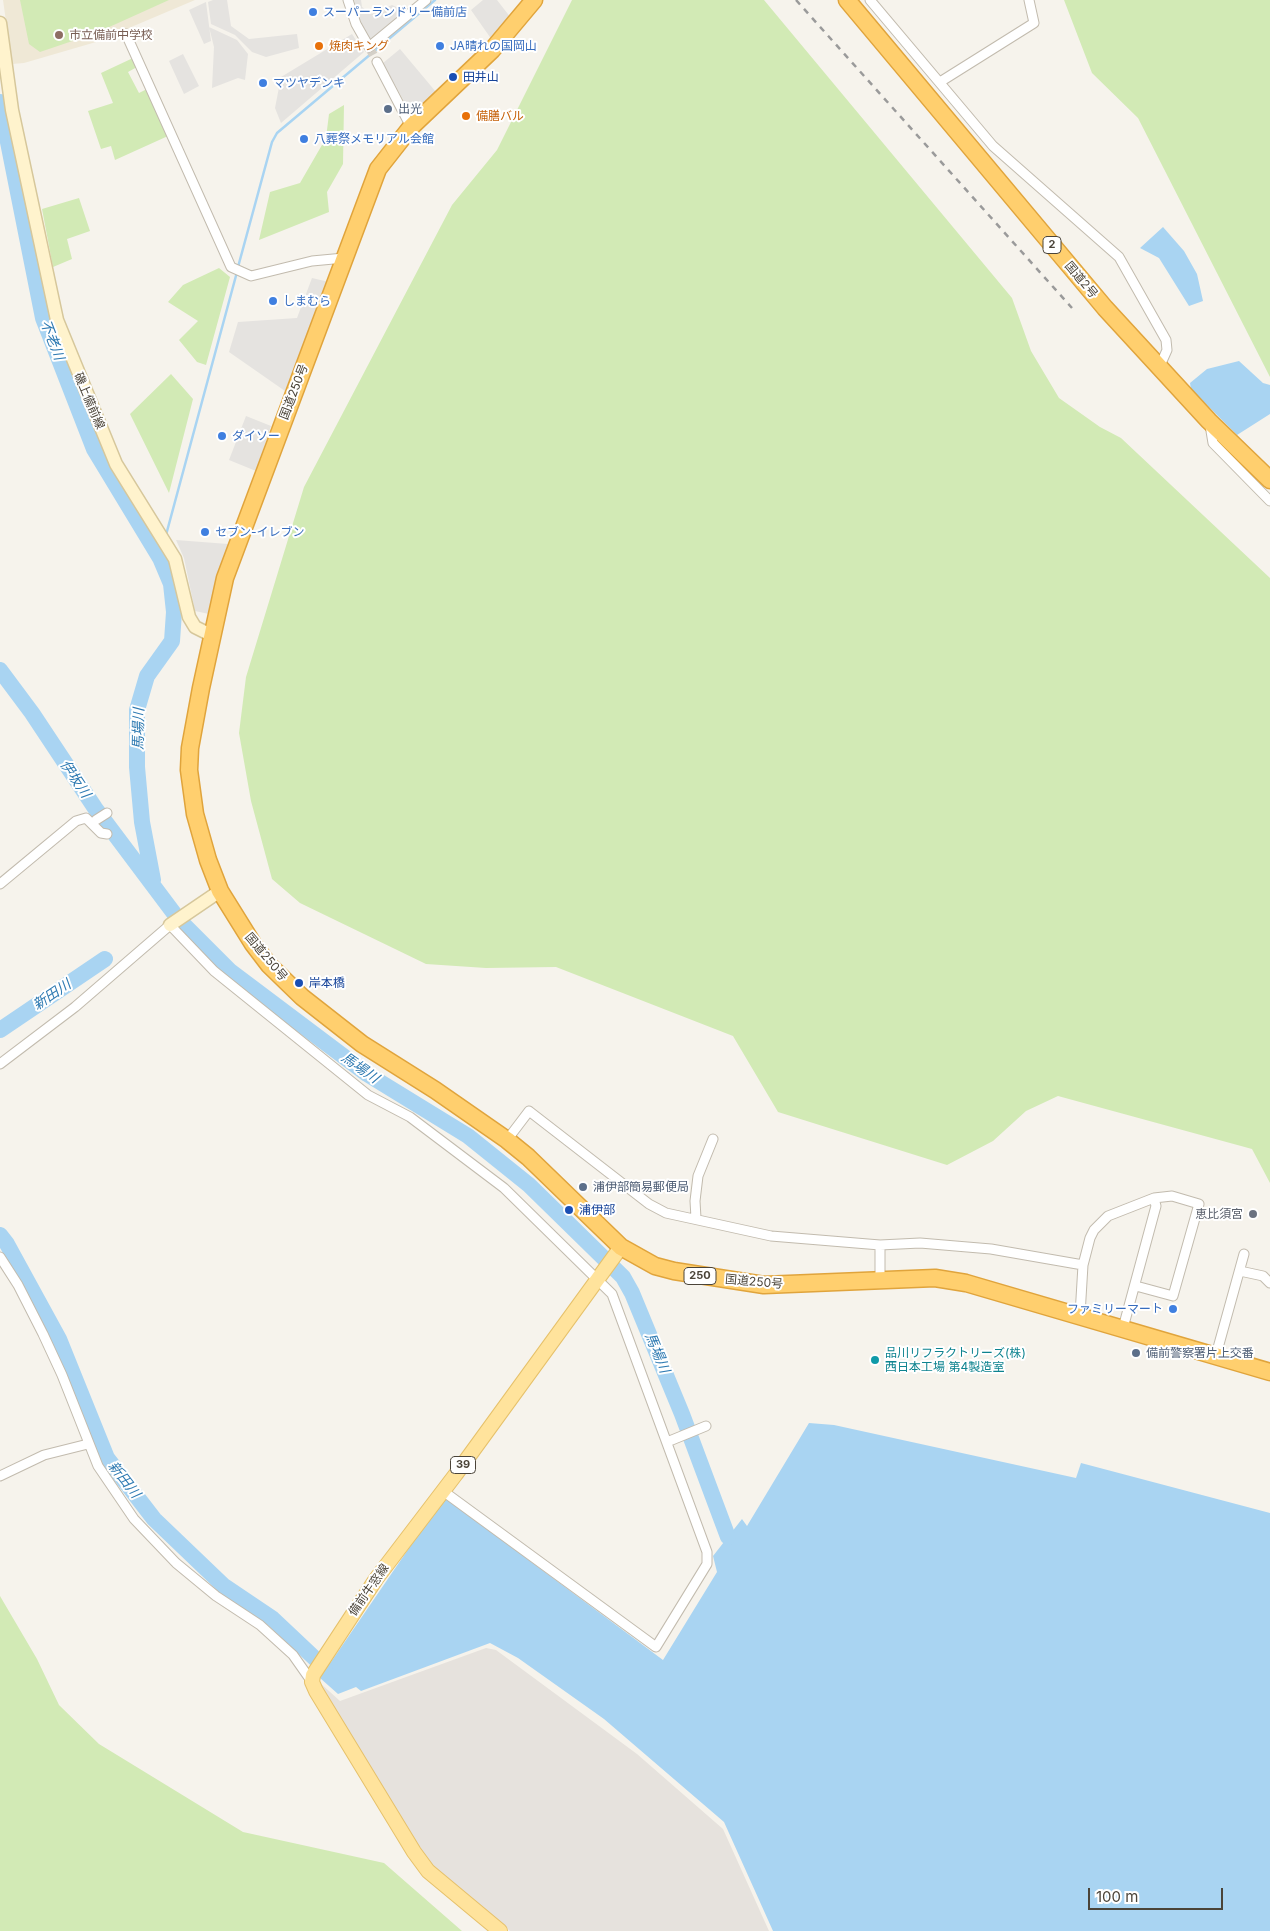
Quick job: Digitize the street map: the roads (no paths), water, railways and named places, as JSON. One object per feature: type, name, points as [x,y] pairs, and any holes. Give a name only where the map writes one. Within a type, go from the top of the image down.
[{"type":"highway","name":"国道250号","points":[[534,0],[492,50],[411,128],[378,169],[225,578],[211,635],[190,748],[189,770],[195,814],[208,860],[220,891],[253,944],[269,965],[302,997],[362,1044],[435,1090],[507,1140],[528,1157],[619,1250],[674,1272],[764,1285],[935,1278],[966,1283],[1270,1372]]},
{"type":"highway","name":"国道2号","points":[[847,0],[1075,272],[1159,368],[1209,421],[1270,480]]},
{"type":"main road","name":"磯上備前線","points":[[0,23],[12,110],[57,320],[116,464],[164,539],[180,572],[189,617],[195,627],[211,635]]},
{"type":"main road","points":[[172,924],[220,891]]},
{"type":"main road","name":"備前牛窓線","points":[[312,1679],[325,1654],[376,1579],[443,1491],[619,1250]]},
{"type":"main road","points":[[312,1679],[424,1865],[459,1898],[500,1931]]},
{"type":"street","points":[[348,0],[356,24],[369,47],[426,0]]},
{"type":"street","points":[[870,0],[993,146],[1113,250],[1126,265],[1144,302],[1166,340],[1167,350],[1159,368]]},
{"type":"street","points":[[940,82],[1034,22],[1029,0]]},
{"type":"street","points":[[126,34],[207,208],[225,253],[238,270],[252,276],[312,261],[344,258]]},
{"type":"street","points":[[376,62],[411,128]]},
{"type":"street","points":[[1209,421],[1213,443],[1270,501]]},
{"type":"street","points":[[0,884],[76,821],[86,818],[101,833],[106,834]]},
{"type":"street","points":[[0,1064],[75,1008],[172,924],[214,972],[368,1095],[410,1117],[504,1188],[599,1277],[612,1294],[669,1442],[708,1552],[707,1564],[656,1647],[443,1491]]},
{"type":"street","points":[[507,1140],[529,1111],[649,1204],[666,1212],[771,1236],[880,1245],[920,1243],[991,1249],[1083,1265]]},
{"type":"street","points":[[696,1218],[695,1201],[698,1176],[713,1139]]},
{"type":"street","points":[[1080,1316],[1083,1265],[1090,1238],[1094,1230],[1108,1216],[1154,1198],[1172,1196],[1199,1204],[1173,1296],[1136,1286]]},
{"type":"street","points":[[1123,1328],[1136,1286],[1156,1206],[1154,1198]]},
{"type":"street","points":[[880,1245],[880,1279]]},
{"type":"street","points":[[1216,1355],[1244,1254]]},
{"type":"street","points":[[0,1257],[18,1285],[44,1334],[98,1466],[134,1519],[176,1564],[216,1596],[260,1625],[293,1655],[312,1679]]},
{"type":"street","points":[[1240,1271],[1263,1276],[1270,1283]]},
{"type":"street","points":[[669,1442],[706,1426]]},
{"type":"street","points":[[0,1476],[44,1455],[88,1444]]},
{"type":"water","points":[[1163,227],[1184,251],[1197,274],[1203,301],[1189,306],[1159,258],[1140,248]]},
{"type":"water","points":[[1239,361],[1263,383],[1270,385],[1270,414],[1237,435],[1191,389],[1190,383],[1207,369]]},
{"type":"water","points":[[809,1423],[834,1425],[1076,1478],[1081,1463],[1270,1513],[1270,1931],[773,1931],[724,1822],[604,1719],[518,1658],[490,1643],[361,1691],[356,1687],[338,1694],[320,1678],[444,1497],[663,1660],[717,1572],[713,1556],[742,1519],[747,1526]]},
{"type":"waterway","points":[[238,267],[272,142],[277,133],[435,0]]},
{"type":"waterway","name":"不老川","points":[[0,102],[43,318],[94,449],[160,558],[171,584],[174,612],[172,641],[147,676],[137,710],[137,767],[142,822],[153,880]]},
{"type":"waterway","points":[[166,535],[237,272]]},
{"type":"waterway","points":[[160,558],[163,547]]},
{"type":"waterway","name":"馬場川","points":[[0,670],[32,713],[95,808],[179,920],[230,971],[367,1074],[468,1136],[529,1185],[623,1277],[632,1293],[682,1414],[728,1537]]},
{"type":"waterway","name":"新田川","points":[[0,1030],[105,959]]},
{"type":"waterway","name":"新田川","points":[[0,1235],[7,1244],[59,1339],[107,1458],[154,1519],[224,1586],[273,1619],[325,1668]]},
{"type":"tunnel","points":[[369,47],[377,62]]},
{"type":"railway","points":[[796,0],[1072,308]]},
{"type":"place","name":"スーパーランドリー備前店","points":[[313,12]]},
{"type":"place","name":"市立備前中学校","points":[[59,35]]},
{"type":"place","name":"焼肉キング","points":[[319,46]]},
{"type":"place","name":"JA晴れの国岡山","points":[[440,46]]},
{"type":"place","name":"田井山","points":[[453,77]]},
{"type":"place","name":"マツヤデンキ","points":[[263,83]]},
{"type":"place","name":"出光","points":[[388,109]]},
{"type":"place","name":"備膳バル","points":[[466,116]]},
{"type":"place","name":"八葬祭メモリアル会館","points":[[304,139]]},
{"type":"place","name":"しまむら","points":[[273,301]]},
{"type":"place","name":"ダイソー","points":[[222,436]]},
{"type":"place","name":"セブン-イレブン","points":[[205,532]]},
{"type":"place","name":"岸本橋","points":[[299,983]]},
{"type":"place","name":"浦伊部簡易郵便局","points":[[583,1187]]},
{"type":"place","name":"浦伊部","points":[[569,1210]]},
{"type":"place","name":"恵比須宮","points":[[1253,1214]]},
{"type":"place","name":"ファミリーマート","points":[[1173,1309]]},
{"type":"place","name":"備前警察署片上交番","points":[[1136,1353]]},
{"type":"place","name":"品川リフラクトリーズ(株) 西日本工場 第4製造室","points":[[875,1360]]},
{"type":"water label","name":"伊坂川","points":[[75,779]]}]
